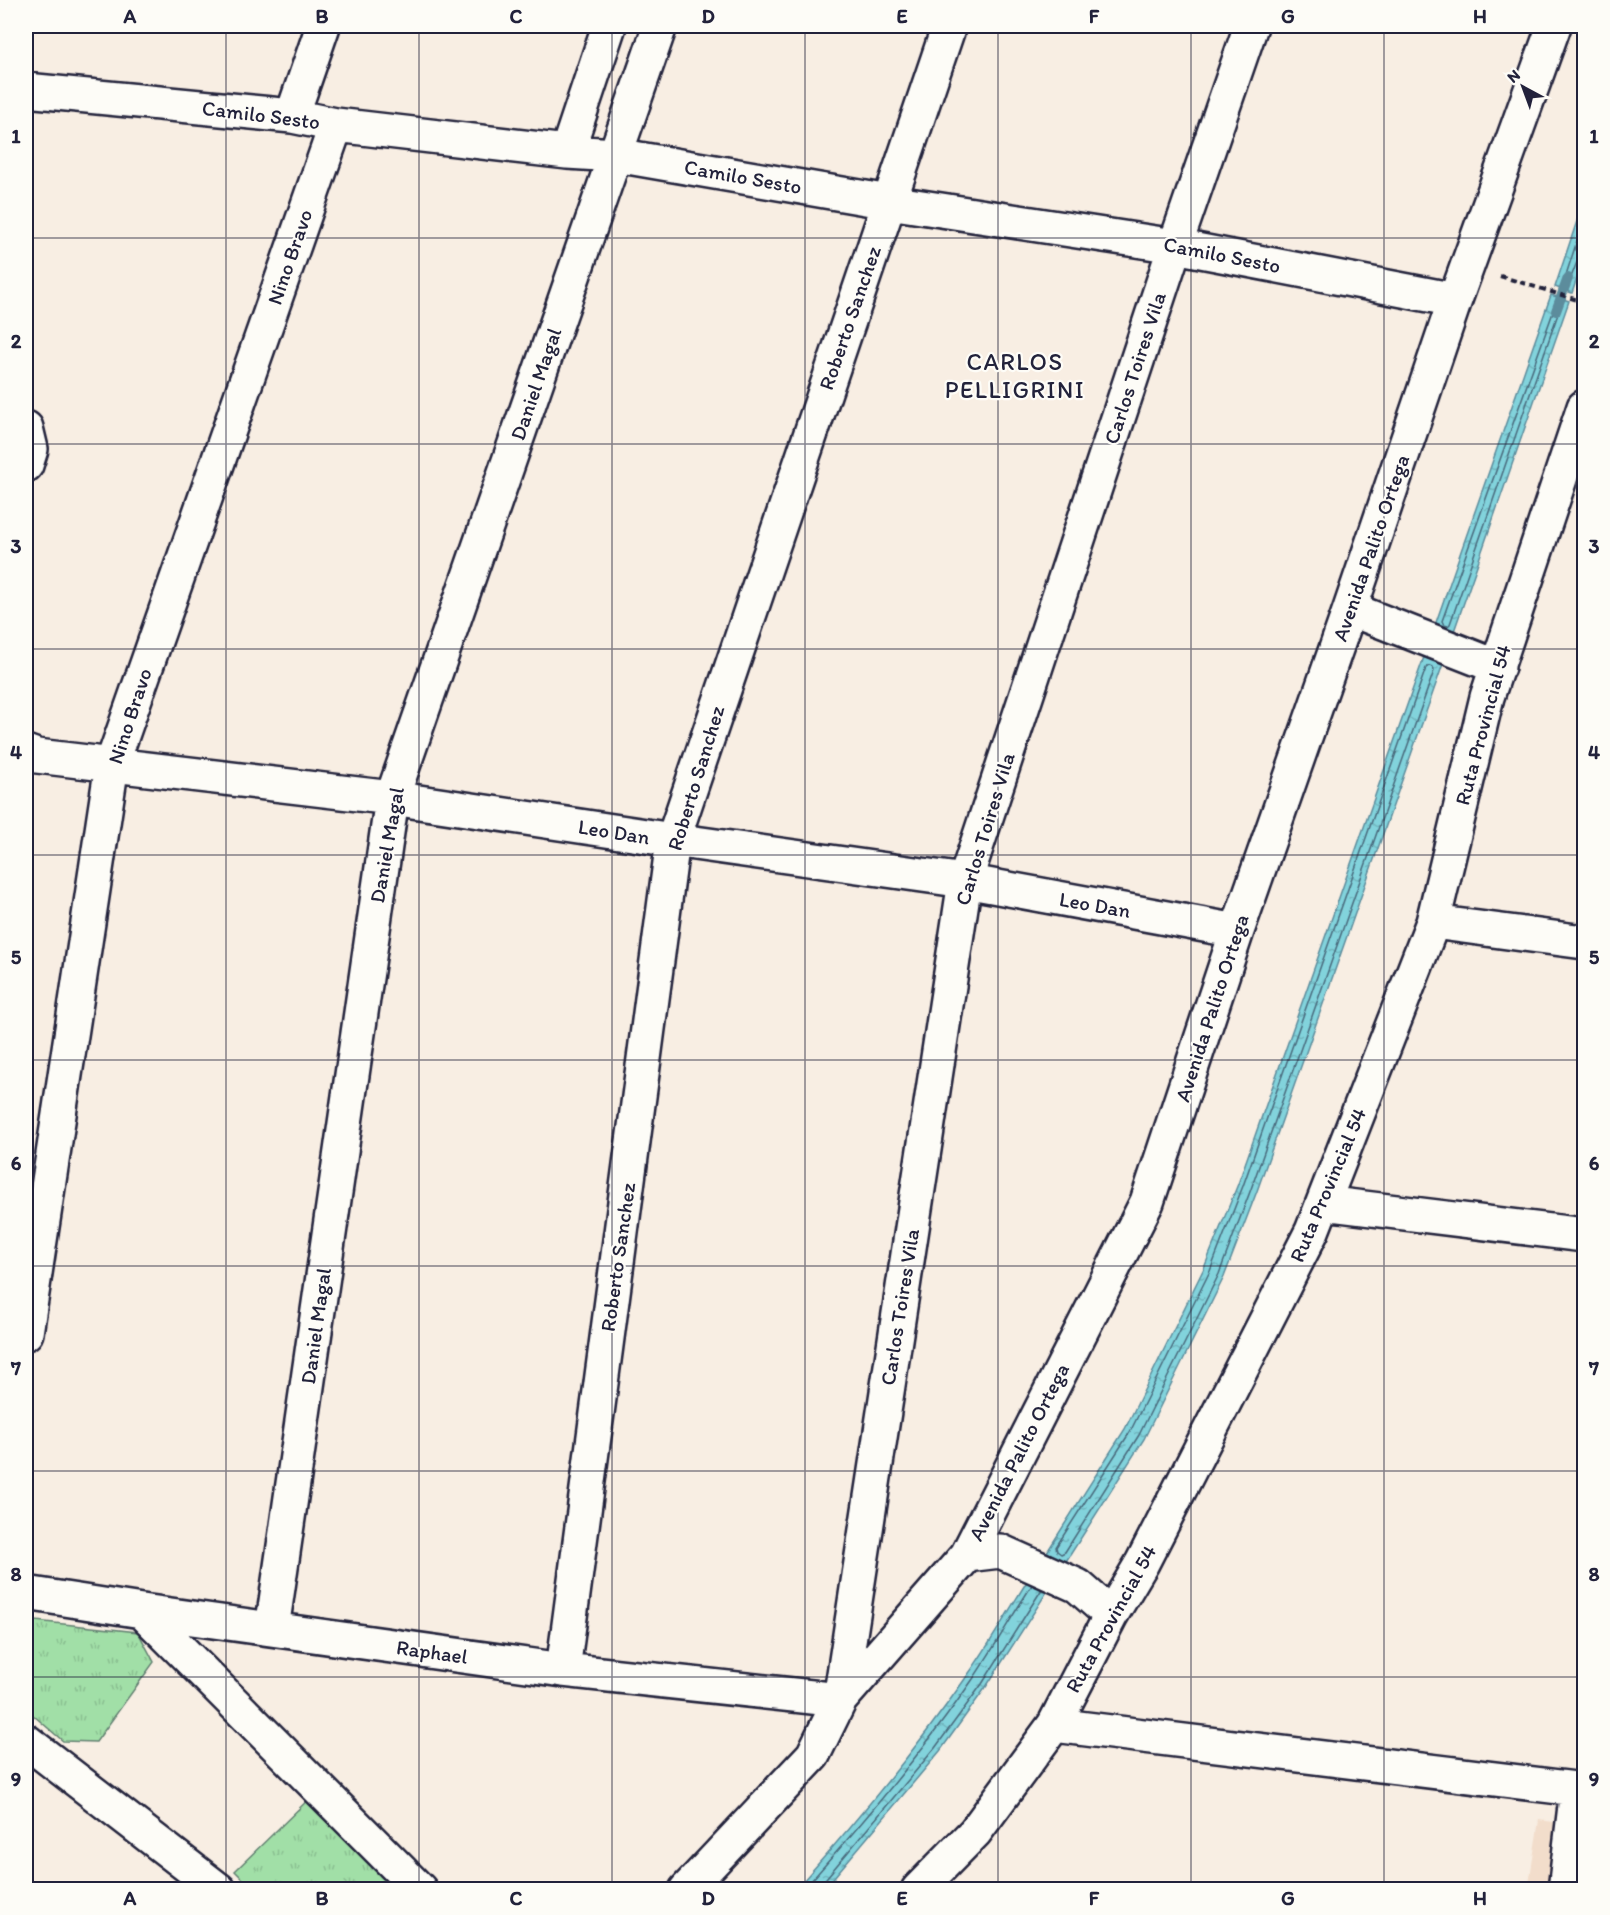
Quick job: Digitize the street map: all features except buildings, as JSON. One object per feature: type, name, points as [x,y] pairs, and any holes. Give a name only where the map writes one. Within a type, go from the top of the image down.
[{"type":"street","points":[[292,116],[323,26]]},
{"type":"street","points":[[567,152],[609,26]]},
{"type":"street","name":"Daniel Magal","points":[[272,1629],[392,798],[660,26]]},
{"type":"street","name":"Roberto Sanchez","points":[[563,1670],[673,840],[949,26]]},
{"type":"street","name":"Carlos Toires Vila","points":[[840,1700],[965,881],[1175,246],[1251,26]]},
{"type":"street","name":"Avenida Palito Ortega","points":[[686,1890],[813,1755],[840,1700],[967,1555],[1147,1203],[1237,930],[1350,609],[1455,300],[1554,26]]},
{"type":"street","name":"Camilo Sesto","points":[[26,90],[292,116],[336,125],[567,152],[616,155],[889,202],[1175,246],[1455,300]]},
{"type":"street","name":"Nino Bravo","points":[[26,1333],[112,764],[336,125]]},
{"type":"street","name":"Ruta Provincial 54","points":[[918,1890],[975,1832],[1053,1725],[1158,1532],[1312,1231],[1433,922],[1487,697],[1584,407]]},
{"type":"street","points":[[26,428],[31,449],[26,465]]},
{"type":"street","points":[[1350,609],[1497,666]]},
{"type":"street","name":"Leo Dan","points":[[26,752],[37,756],[392,798],[965,881],[1237,930]]},
{"type":"street","points":[[1433,922],[1584,942]]},
{"type":"street","points":[[1323,1203],[1584,1235]]},
{"type":"street","points":[[967,1555],[1000,1551],[1078,1586],[1111,1615]]},
{"type":"street","name":"Raphael","points":[[26,1593],[563,1670],[840,1700]]},
{"type":"street","points":[[142,1611],[420,1890]]},
{"type":"street","points":[[1053,1725],[1581,1790],[1564,1890]]},
{"type":"street","points":[[26,1741],[219,1890]]},
{"type":"path","points":[[1515,280],[1584,302]]},
{"type":"shaded area","points":[[1539,1820],[1584,1826],[1584,1889],[1528,1890]]},
{"type":"green space","points":[[26,1620],[138,1632],[154,1662],[96,1742],[63,1741],[26,1709]]},
{"type":"green space","points":[[316,1792],[411,1889],[253,1889],[235,1871]]},
{"type":"water","points":[[1584,200],[1584,258],[1572,293],[1555,287]]},
{"type":"water","points":[[1551,295],[1569,301],[1453,634],[1434,628]]},
{"type":"water","points":[[1424,657],[1443,664],[1257,1191],[1224,1277],[1144,1439],[1065,1563],[1047,1552],[1125,1429],[1204,1268],[1238,1184]]},
{"type":"water","points":[[1033,1572],[1052,1584],[986,1687],[940,1751],[824,1889],[795,1890],[863,1812],[927,1732],[993,1638]]},
{"type":"waterway","points":[[1556,311],[1568,278]]},
{"type":"district","name":"CARLOS PELLIGRINI","points":[[1015,376]]}]
